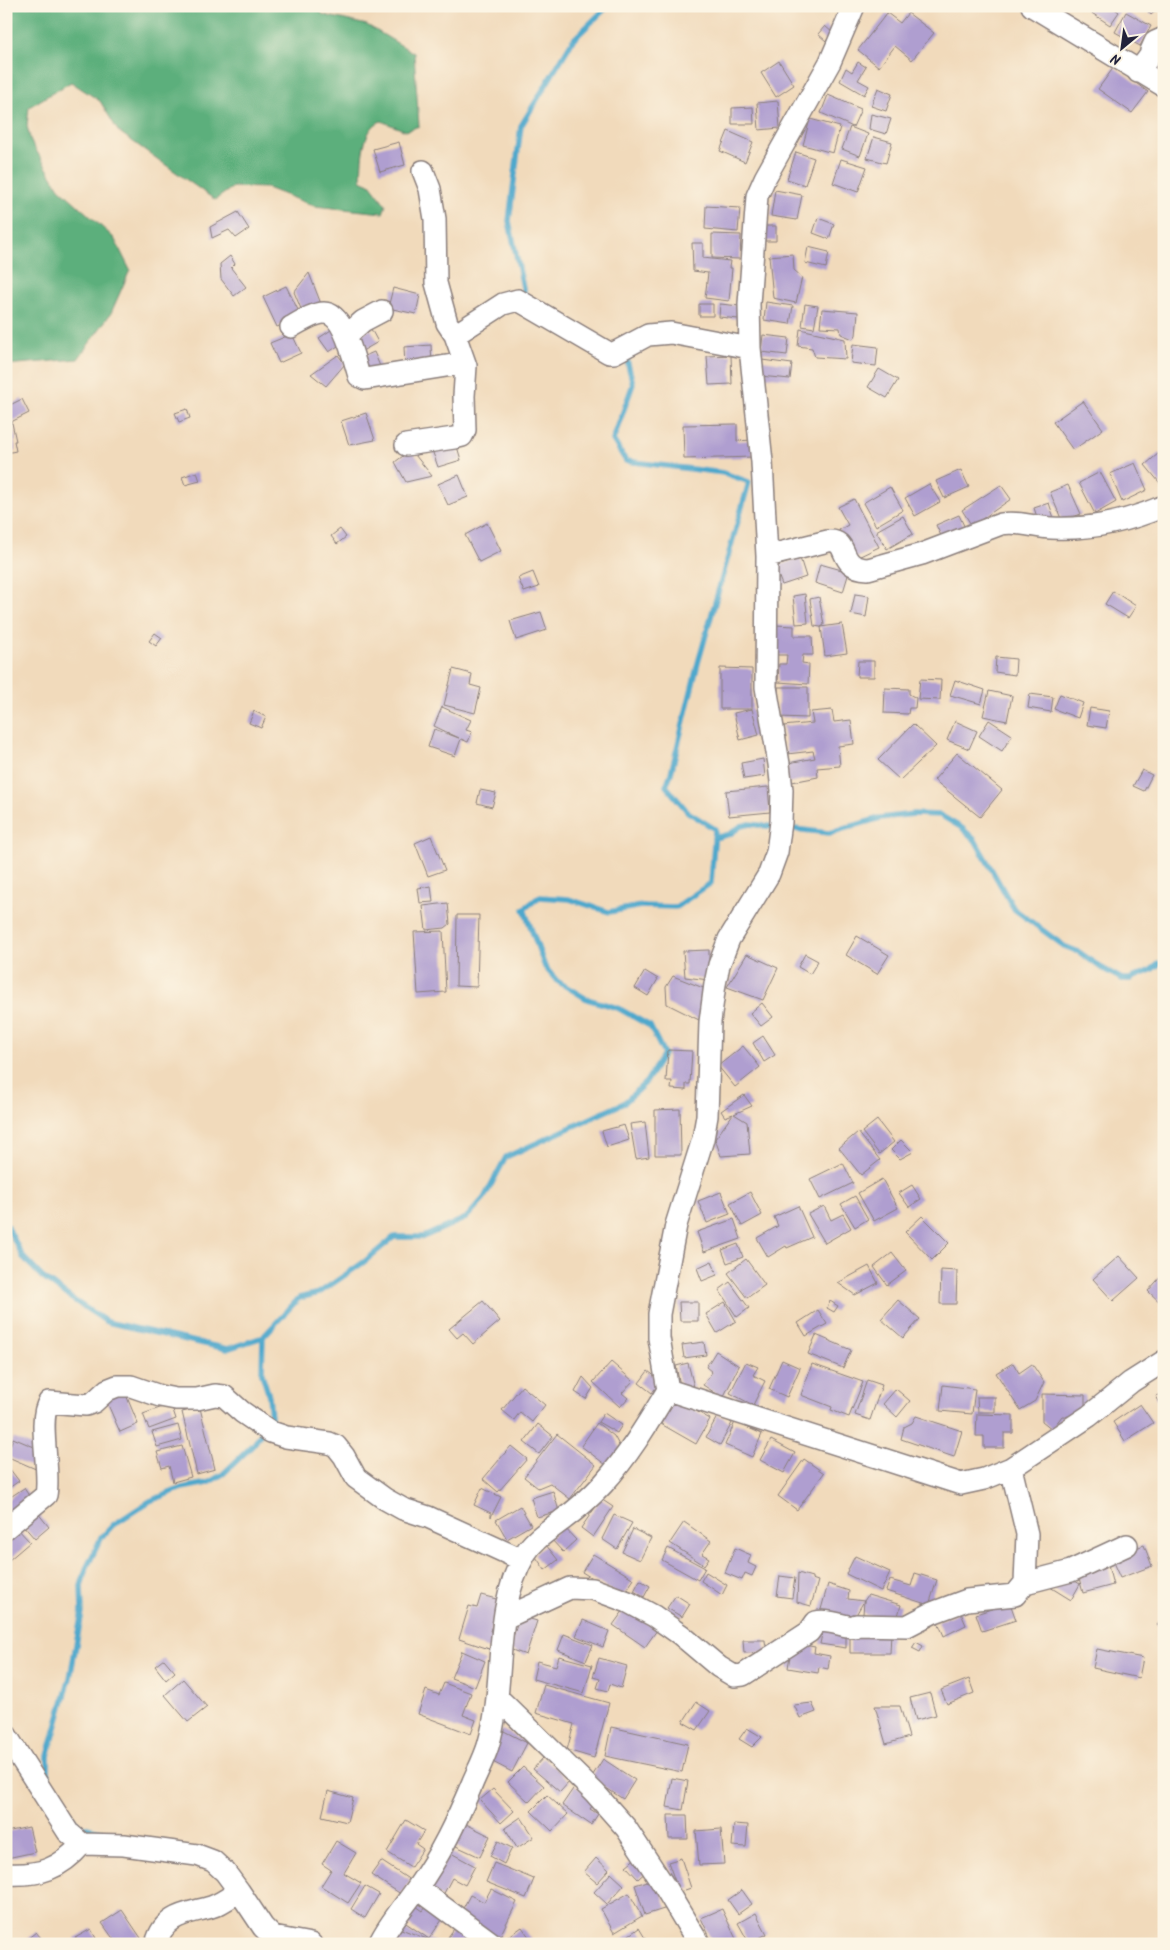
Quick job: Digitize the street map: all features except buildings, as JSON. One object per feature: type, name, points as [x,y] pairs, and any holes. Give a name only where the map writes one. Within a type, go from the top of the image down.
[{"type":"street","points":[[379,1944],[390,1923],[417,1888],[452,1830],[487,1747],[497,1697],[510,1586],[522,1560],[534,1541],[583,1503],[603,1484],[634,1446],[668,1390],[659,1338],[659,1314],[676,1224],[704,1131],[709,1089],[710,1022],[715,984],[722,954],[729,939],[770,874],[777,852],[781,822],[782,790],[766,687],[766,556],[762,462],[750,348],[749,304],[758,196],[760,186],[830,62],[854,6]]},
{"type":"street","points":[[1032,6],[1138,72],[1164,86]]},
{"type":"street","points":[[1138,72],[1152,53],[1155,42],[1164,38]]},
{"type":"street","points":[[406,445],[454,438],[464,433],[465,363],[455,335],[447,323],[436,283],[435,219],[430,189],[422,171]]},
{"type":"street","points":[[455,335],[503,304],[518,300],[608,354],[614,353],[648,335],[671,333],[750,348]]},
{"type":"street","points":[[346,336],[363,321],[382,311]]},
{"type":"street","points":[[291,326],[321,313],[326,313],[336,320],[346,336],[359,376],[365,379],[465,363]]},
{"type":"street","points":[[766,556],[835,541],[841,546],[847,561],[852,566],[868,569],[922,554],[1001,524],[1012,522],[1051,528],[1082,527],[1122,521],[1164,506]]},
{"type":"street","points":[[668,1390],[961,1484],[971,1483],[1011,1468],[1089,1416],[1131,1382],[1164,1361]]},
{"type":"street","points":[[6,1528],[46,1495],[44,1417],[46,1406],[50,1402],[86,1405],[94,1402],[112,1387],[131,1386],[160,1396],[176,1399],[197,1399],[215,1395],[224,1396],[242,1412],[271,1432],[286,1437],[333,1444],[342,1452],[356,1478],[385,1499],[522,1560]]},
{"type":"street","points":[[1011,1468],[1027,1534],[1025,1583]]},
{"type":"street","points":[[505,1618],[570,1588],[593,1589],[628,1602],[654,1616],[681,1635],[719,1667],[737,1676],[743,1675],[809,1632],[816,1622],[822,1620],[840,1626],[854,1627],[856,1625],[908,1626],[932,1613],[967,1600],[1015,1595],[1025,1583],[1071,1571],[1127,1545]]},
{"type":"street","points":[[497,1697],[595,1792],[626,1828],[699,1944]]},
{"type":"street","points":[[6,1735],[68,1832],[82,1844],[124,1845],[197,1855],[213,1860],[239,1891],[263,1927],[273,1937],[311,1944]]},
{"type":"street","points":[[6,1874],[19,1875],[42,1872],[56,1867],[72,1855],[82,1844]]},
{"type":"street","points":[[417,1888],[493,1944]]},
{"type":"street","points":[[156,1944],[164,1926],[174,1917],[212,1907],[239,1891]]},
{"type":"green space","points":[[6,6],[313,6],[324,15],[367,25],[414,53],[419,126],[406,131],[381,121],[374,125],[370,131],[364,147],[361,180],[370,184],[386,205],[383,213],[314,206],[267,188],[233,187],[215,200],[118,131],[100,101],[71,82],[29,107],[27,126],[31,142],[59,188],[114,238],[130,270],[111,313],[78,359],[6,365]]},
{"type":"waterway","points":[[525,297],[509,221],[521,126],[573,40],[608,6]]},
{"type":"waterway","points":[[6,1224],[23,1257],[42,1277],[107,1322],[227,1349],[263,1337],[299,1298],[319,1293],[364,1262],[394,1237],[423,1237],[466,1218],[484,1198],[506,1157],[624,1103],[646,1082],[664,1054],[650,1026],[618,1008],[587,999],[557,981],[545,967],[524,909],[539,897],[569,899],[609,912],[641,906],[676,907],[711,883],[715,829],[688,812],[666,786],[671,773],[698,663],[749,482],[724,473],[626,461],[613,440],[633,384],[625,352]]},
{"type":"waterway","points":[[714,838],[730,834],[741,826],[750,824],[829,833],[880,818],[914,814],[940,815],[962,828],[975,840],[1014,909],[1064,946],[1079,952],[1100,967],[1122,979],[1130,979],[1151,970],[1164,960]]},
{"type":"waterway","points":[[51,1788],[48,1782],[48,1756],[70,1678],[82,1612],[81,1586],[86,1569],[101,1538],[113,1525],[150,1501],[182,1488],[208,1483],[223,1474],[254,1444],[271,1418],[269,1396],[262,1374],[263,1337]]},
{"type":"waterway","points":[[67,1812],[79,1826],[115,1835]]}]
